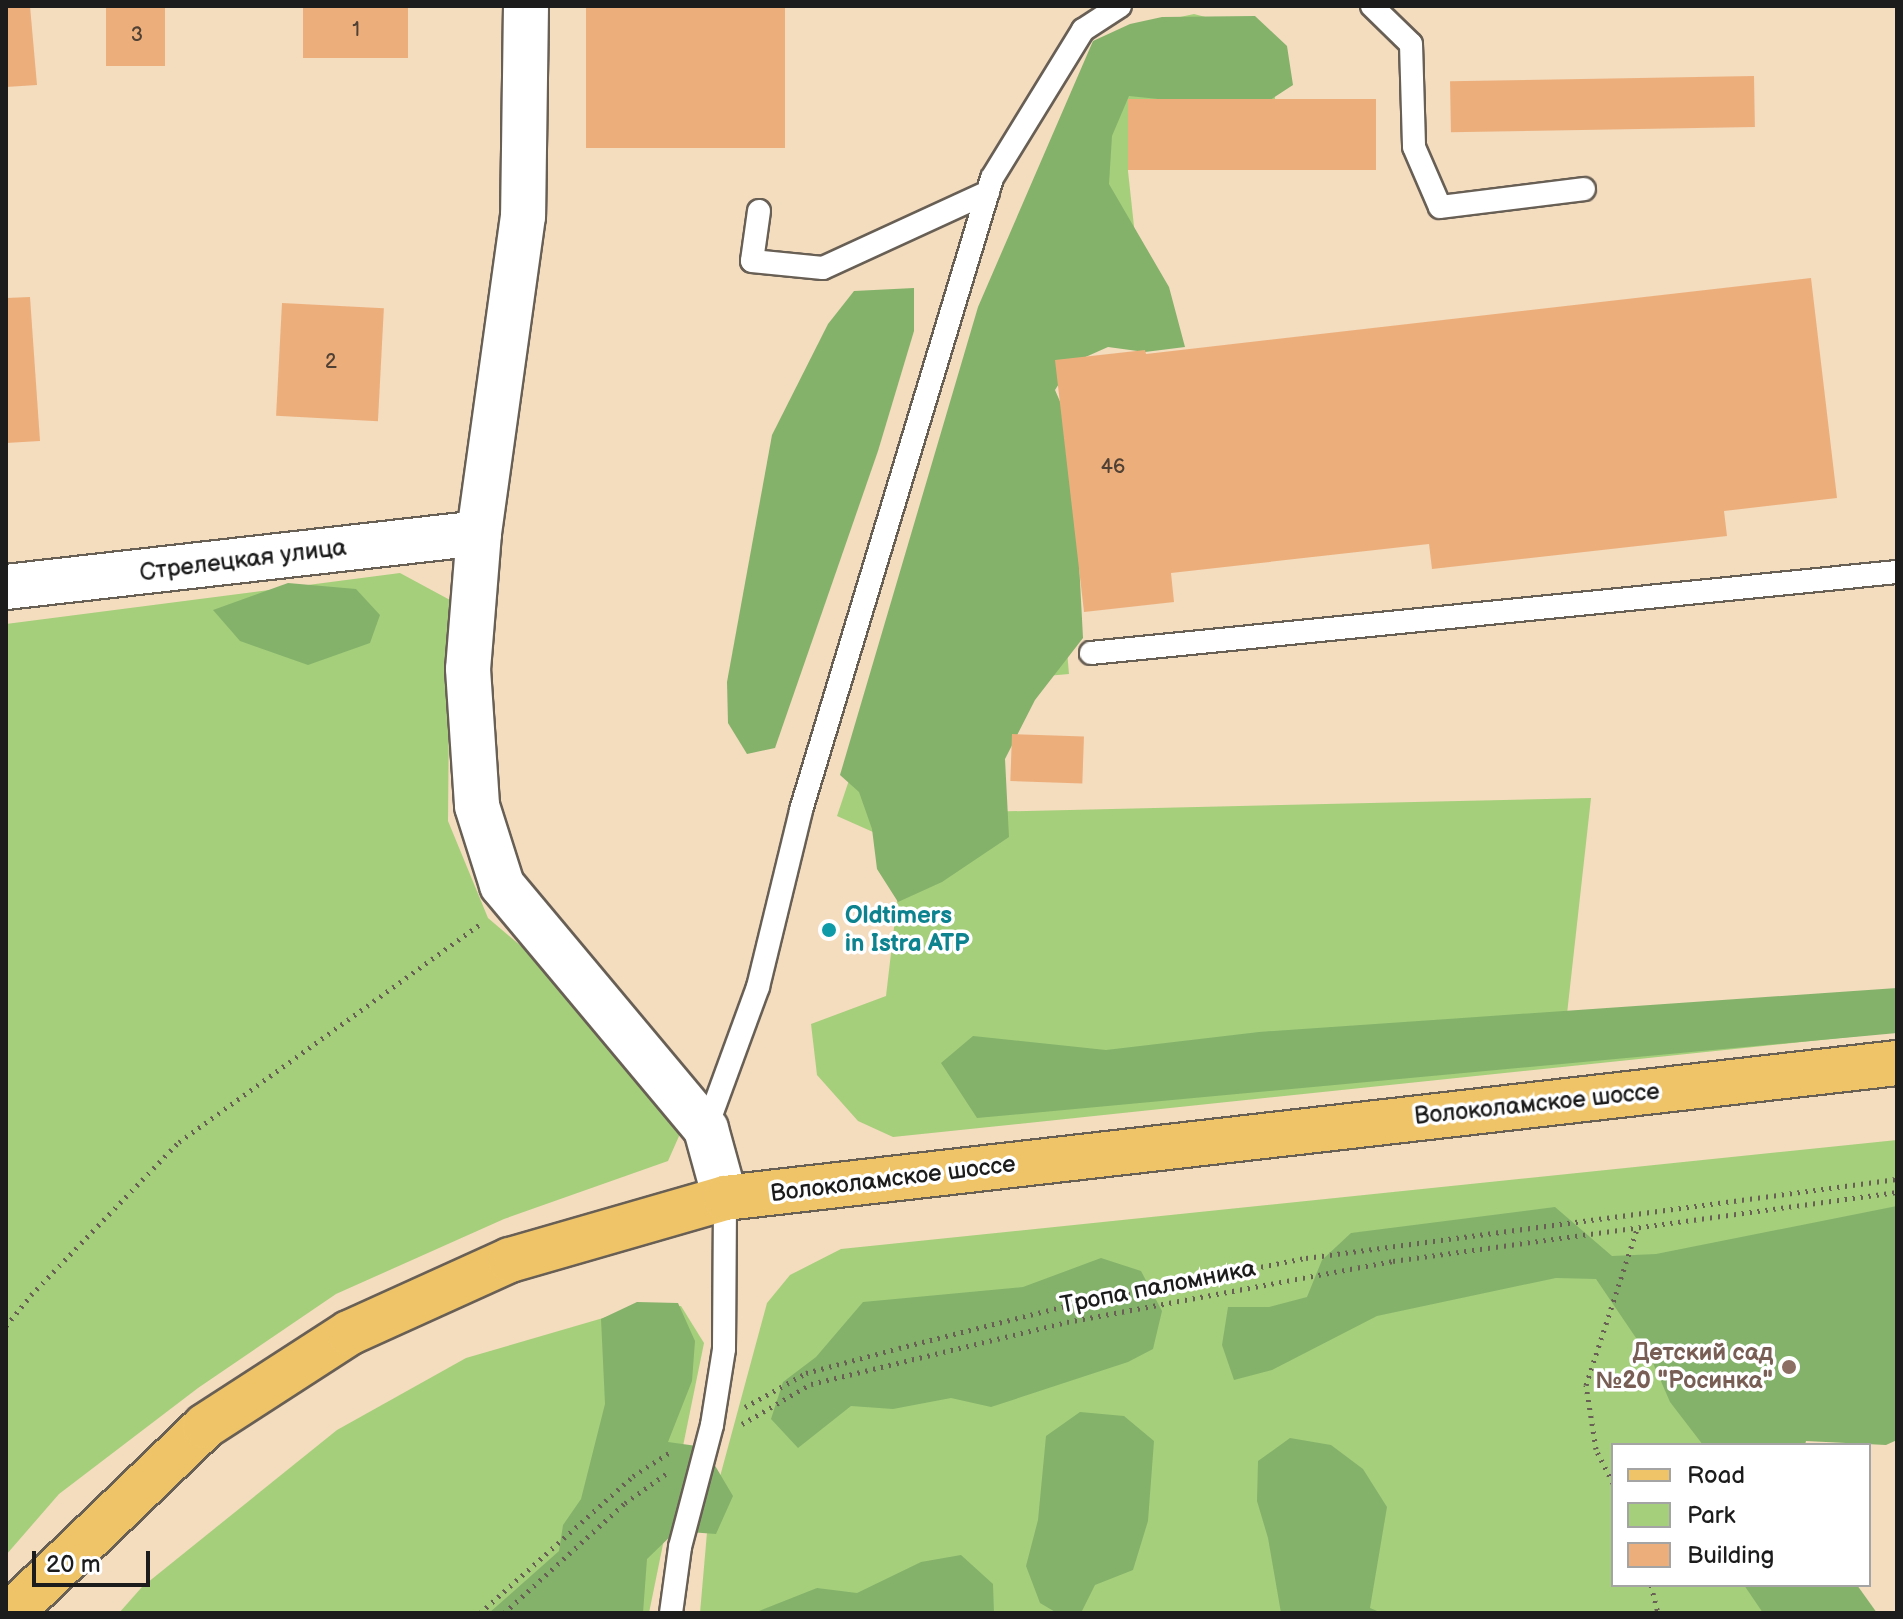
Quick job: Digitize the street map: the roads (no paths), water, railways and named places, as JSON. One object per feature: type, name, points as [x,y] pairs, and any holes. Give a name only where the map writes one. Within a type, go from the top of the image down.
[{"type":"main road","name":"Волоколамское шоссе","points":[[11,1613],[205,1426],[349,1333],[510,1260],[725,1198],[1897,1063]]},
{"type":"street","points":[[526,6],[523,216],[479,533],[468,669],[477,806],[502,885],[706,1129],[725,1198]]},
{"type":"street","name":"Стрелецкая улица","points":[[6,587],[479,533]]},
{"type":"lane","points":[[706,1129],[758,987],[801,810],[992,178],[1083,30],[1120,6]]},
{"type":"lane","points":[[1372,6],[1411,44],[1414,147],[1440,207],[1584,189]]},
{"type":"lane","points":[[759,211],[752,261],[823,268],[988,192]]},
{"type":"lane","points":[[1091,653],[1897,572]]},
{"type":"lane","points":[[671,1613],[680,1547],[712,1425],[724,1349],[725,1198]]},
{"type":"place","name":"Oldtimers in Istra ATP","points":[[829,930]]},
{"type":"place","name":"Детский сад №20 \"Росинка\"","points":[[1789,1367]]}]
